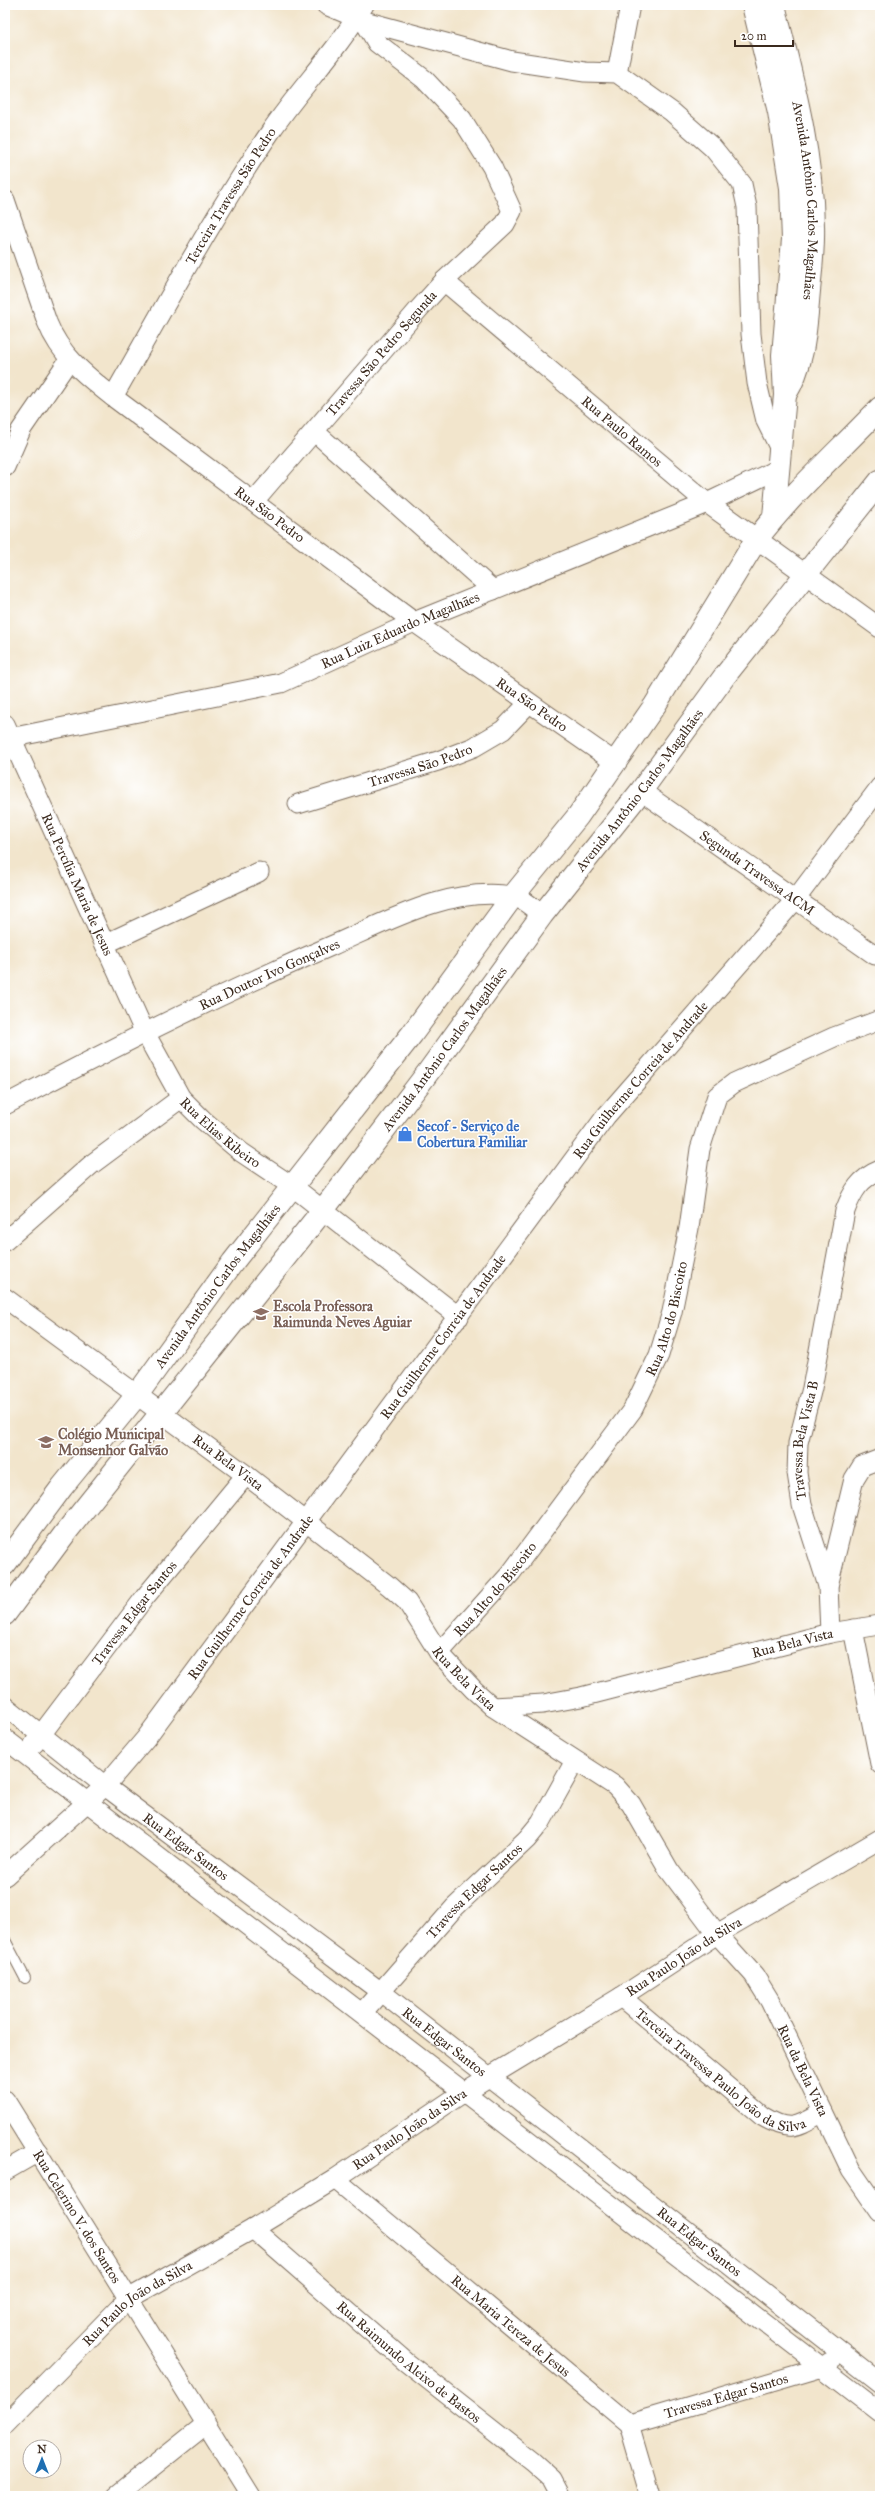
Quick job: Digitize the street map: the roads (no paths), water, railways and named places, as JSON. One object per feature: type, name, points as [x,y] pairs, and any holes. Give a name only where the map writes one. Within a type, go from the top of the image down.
[{"type":"main road","name":"Avenida Antônio Carlos Magalhães","points":[[753,5],[779,112],[791,188],[793,239],[783,355],[785,395],[779,447],[774,517]]},
{"type":"main road","name":"Avenida Antônio Carlos Magalhães","points":[[774,5],[802,124],[809,169],[814,228],[802,357],[793,382],[785,395]]},
{"type":"main road","name":"Avenida Antônio Carlos Magalhães","points":[[5,1564],[62,1487],[137,1395],[233,1262],[412,1034],[513,896],[578,816],[655,705],[756,540],[774,517],[824,462],[880,408]]},
{"type":"main road","name":"Avenida Antônio Carlos Magalhães","points":[[5,1614],[66,1532],[323,1210],[426,1076],[542,915],[641,791],[724,677],[880,481]]},
{"type":"street","points":[[326,5],[362,14],[512,61],[585,72],[617,73],[672,112],[713,148],[742,184],[747,207],[751,334],[757,383],[766,421],[779,447]]},
{"type":"street","points":[[617,73],[630,5]]},
{"type":"street","name":"Travessa São Pedro Segunda","points":[[254,501],[444,282],[505,224],[512,211],[510,201],[492,167],[462,119],[424,78],[377,44],[362,14]]},
{"type":"street","name":"Terceira Travessa São Pedro","points":[[113,397],[244,172],[272,130],[362,14]]},
{"type":"street","name":"Rua São Pedro","points":[[5,200],[49,327],[54,339],[69,360],[113,397],[414,622],[616,763]]},
{"type":"street","name":"Rua Paulo Ramos","points":[[444,282],[707,503],[756,540],[807,573],[880,628]]},
{"type":"street","points":[[5,467],[21,430],[69,360]]},
{"type":"street","points":[[315,432],[493,590]]},
{"type":"street","name":"Rua Luiz Eduardo Magalhães","points":[[7,733],[281,683],[414,622],[707,503],[778,468]]},
{"type":"street","name":"Travessa São Pedro","points":[[298,804],[438,761],[474,747],[503,730],[528,703]]},
{"type":"street","name":"Rua Percília Maria de Jesus","points":[[7,733],[106,944],[144,1032]]},
{"type":"street","name":"Rua Guilherme Correia de Andrade","points":[[5,1876],[87,1801],[106,1786],[146,1738],[459,1317],[606,1116],[795,900],[880,787]]},
{"type":"street","name":"Segunda Travessa ACM","points":[[641,791],[875,955]]},
{"type":"street","points":[[106,944],[259,872]]},
{"type":"street","name":"Rua Doutor Ivo Gonçalves","points":[[5,1105],[144,1032],[296,961],[414,911],[457,898],[480,895],[513,896]]},
{"type":"street","points":[[513,896],[542,915]]},
{"type":"street","name":"Rua Alto do Biscoito","points":[[439,1653],[511,1573],[634,1409],[659,1355],[672,1312],[689,1228],[700,1149],[717,1096],[734,1083],[834,1037],[880,1020]]},
{"type":"street","name":"Rua Elias Ribeiro","points":[[144,1032],[182,1098],[203,1120],[241,1152],[292,1186],[459,1317]]},
{"type":"street","points":[[5,1240],[92,1164],[182,1098]]},
{"type":"street","name":"Travessa Bela Vista B","points":[[830,1633],[828,1586],[802,1505],[797,1473],[798,1443],[812,1388],[833,1268],[845,1211],[850,1196],[862,1180],[880,1170]]},
{"type":"street","name":"Rua Bela Vista","points":[[5,1298],[246,1475],[407,1602],[439,1653],[459,1676],[493,1707],[543,1704],[581,1697],[830,1633],[880,1625]]},
{"type":"street","points":[[828,1586],[854,1479],[862,1466],[880,1459]]},
{"type":"street","name":"Travessa Edgar Santos","points":[[26,1754],[145,1597],[246,1475]]},
{"type":"street","points":[[853,1629],[880,1764]]},
{"type":"street","name":"Rua Edgar Santos","points":[[5,1706],[106,1786],[381,1992],[880,2383]]},
{"type":"street","name":"Rua da Bela Vista","points":[[493,1707],[574,1761],[615,1786],[631,1804],[669,1870],[717,1934],[754,1975],[770,2001],[851,2170],[880,2212]]},
{"type":"street","name":"Rua Edgar Santos","points":[[5,1739],[880,2412]]},
{"type":"street","name":"Travessa Edgar Santos","points":[[362,2013],[454,1908],[527,1839],[541,1822],[574,1761]]},
{"type":"street","name":"Rua Paulo João da Silva","points":[[5,2425],[128,2299],[253,2229],[335,2179],[464,2092],[621,1997],[717,1934],[880,1839]]},
{"type":"street","name":"Terceira Travessa Paulo João da Silva","points":[[621,1997],[762,2116],[778,2126],[788,2128],[823,2112]]},
{"type":"street","name":"Rua Celerino V. dos Santos","points":[[5,2100],[205,2425],[251,2496]]},
{"type":"street","points":[[5,2171],[38,2152]]},
{"type":"street","name":"Rua Maria Tereza de Jesus","points":[[335,2179],[629,2424]]},
{"type":"street","points":[[649,2233],[664,2214]]},
{"type":"street","name":"Rua Raimundo Aleixo de Bastos","points":[[253,2229],[406,2362],[533,2462],[552,2479],[561,2496]]},
{"type":"street","points":[[823,2367],[842,2353]]},
{"type":"street","name":"Travessa Edgar Santos","points":[[629,2424],[823,2367]]},
{"type":"street","points":[[629,2424],[650,2496]]},
{"type":"street","points":[[116,2496],[205,2425]]},
{"type":"lane","points":[[5,1940],[25,1978]]},
{"type":"place","name":"Secof - Serviço de Cobertura Familiar","points":[[405,1134]]},
{"type":"place","name":"Escola Professora Raimunda Neves Aguiar","points":[[261,1314]]},
{"type":"place","name":"Colégio Municipal Monsenhor Galvão","points":[[46,1442]]}]
